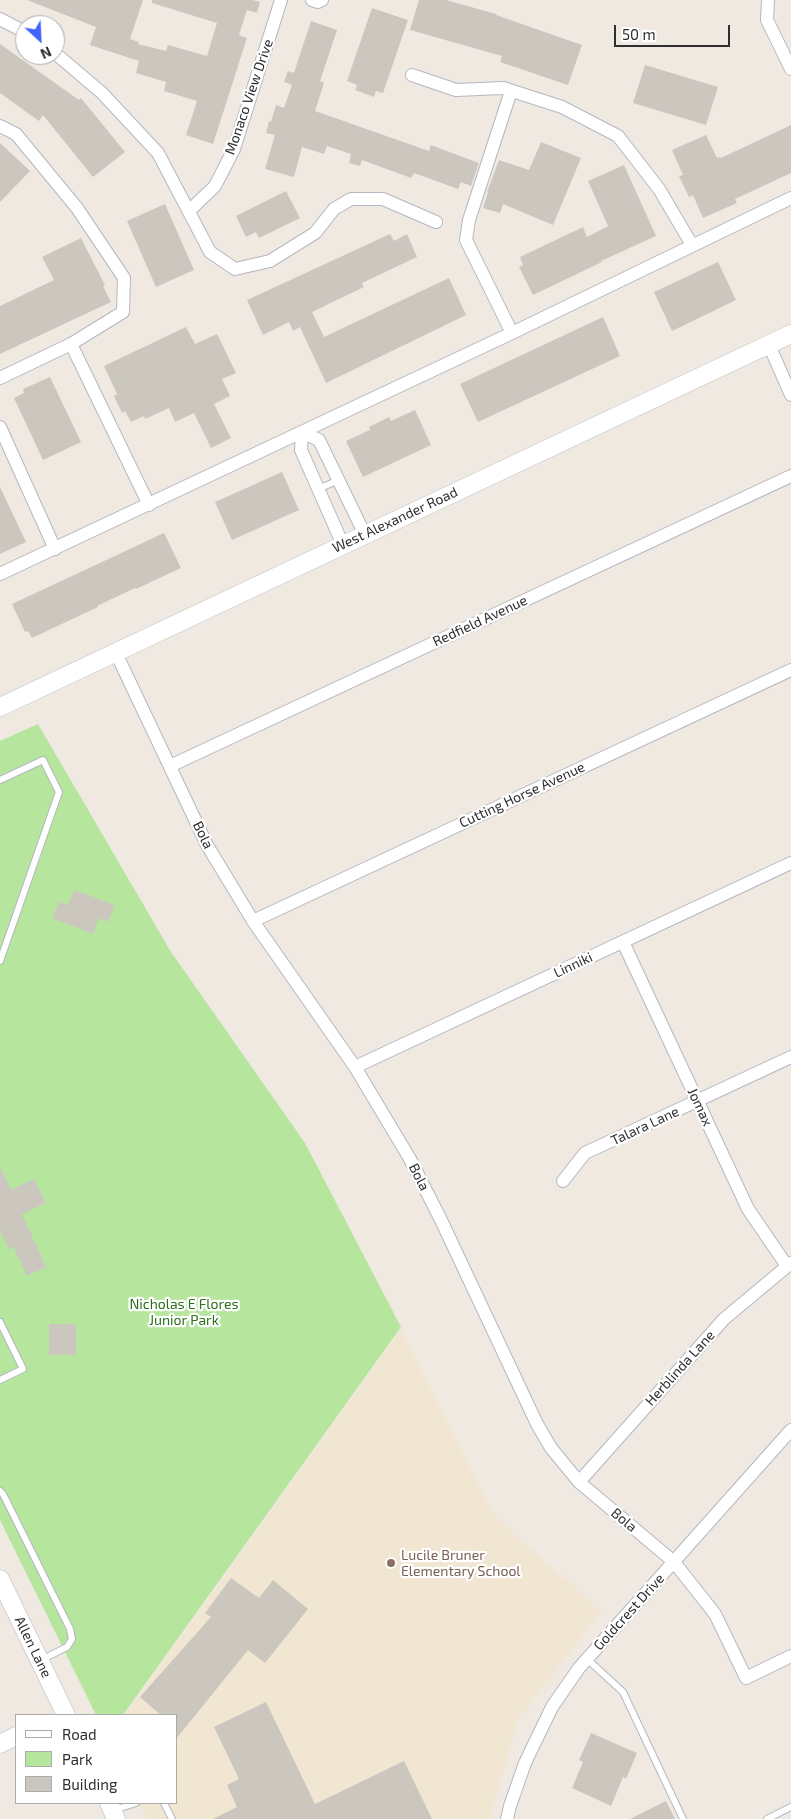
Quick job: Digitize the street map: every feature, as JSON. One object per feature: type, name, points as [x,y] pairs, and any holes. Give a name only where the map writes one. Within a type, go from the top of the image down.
[{"type":"main road","name":"West Alexander Road","points":[[0,707],[791,334]]},
{"type":"main road","name":"Allen Lane","points":[[0,1579],[65,1714]]},
{"type":"main road","points":[[0,1744],[15,1736]]},
{"type":"street","name":"Monaco View Drive","points":[[188,211],[215,186],[234,149],[281,0]]},
{"type":"street","points":[[312,0],[318,2],[322,0]]},
{"type":"street","points":[[768,0],[767,20],[791,69]]},
{"type":"street","points":[[0,19],[15,27]]},
{"type":"street","points":[[65,62],[102,93],[158,152],[210,252],[235,269],[270,261],[315,233],[334,209],[350,200],[383,199],[436,222]]},
{"type":"street","points":[[412,75],[456,90],[503,88],[562,108],[618,136],[659,189],[692,245]]},
{"type":"street","points":[[511,91],[469,220],[466,240],[512,333]]},
{"type":"street","points":[[0,126],[16,134],[77,208],[124,278],[123,312],[71,344],[0,378]]},
{"type":"street","points":[[0,574],[512,333],[791,198]]},
{"type":"street","points":[[71,344],[149,504]]},
{"type":"street","points":[[769,345],[791,395]]},
{"type":"street","points":[[0,428],[55,549]]},
{"type":"street","points":[[302,432],[319,440],[365,535]]},
{"type":"street","points":[[302,432],[300,450],[343,545]]},
{"type":"street","name":"Redfield Avenue","points":[[170,766],[791,476]]},
{"type":"street","name":"Bola","points":[[116,653],[207,846],[253,921],[355,1067],[410,1159],[537,1424],[551,1448],[579,1482],[674,1562],[715,1614],[746,1678],[791,1656]]},
{"type":"street","name":"Cutting Horse Avenue","points":[[253,921],[791,670]]},
{"type":"street","name":"Linniki","points":[[355,1067],[791,863]]},
{"type":"street","name":"Jomax","points":[[622,942],[748,1209],[789,1264]]},
{"type":"street","name":"Talara Lane","points":[[563,1181],[585,1154],[791,1057]]},
{"type":"street","name":"Herblinda Lane","points":[[579,1482],[724,1320],[789,1264]]},
{"type":"street","name":"Goldcrest Drive","points":[[508,1819],[510,1806],[525,1763],[552,1707],[587,1658],[791,1430]]},
{"type":"lane","points":[[318,490],[339,480]]},
{"type":"lane","points":[[0,780],[43,760],[59,792],[0,961]]},
{"type":"lane","points":[[0,1322],[23,1368],[0,1380]]},
{"type":"lane","points":[[0,1491],[70,1629],[72,1639],[67,1646],[40,1660]]},
{"type":"lane","points":[[587,1658],[623,1692],[683,1819]]},
{"type":"lane","points":[[112,1811],[133,1804]]},
{"type":"lane","points":[[164,1804],[172,1819]]},
{"type":"lane","points":[[767,1819],[791,1807]]},
{"type":"shaded area","name":"Lucile Bruner Elementary School","points":[[401,1329],[494,1516],[601,1611],[518,1719],[490,1819],[147,1819],[140,1804],[178,1804],[178,1714],[126,1714]]},
{"type":"green space","name":"Nicholas E Flores Junior Park","points":[[38,724],[171,952],[305,1143],[401,1327],[124,1714],[96,1714],[0,1520],[0,741]]},
{"type":"building","points":[[27,0],[143,0],[130,39],[139,42],[138,44],[166,51],[168,45],[207,56],[217,23],[152,3],[152,0],[253,0],[260,2],[257,13],[247,10],[239,35],[247,38],[213,144],[186,135],[197,101],[164,91],[166,82],[136,73],[139,61],[90,45],[96,27]]},
{"type":"building","points":[[419,0],[446,0],[496,14],[582,45],[568,85],[500,62],[502,56],[410,30]]},
{"type":"building","points":[[372,8],[408,20],[383,93],[376,91],[374,97],[355,90],[357,85],[347,81]]},
{"type":"building","points":[[311,21],[337,30],[320,81],[324,83],[315,111],[429,151],[431,145],[479,163],[471,186],[461,182],[458,189],[414,173],[411,178],[362,160],[360,166],[349,163],[351,154],[327,146],[324,154],[302,147],[294,177],[265,169],[275,135],[266,133],[269,121],[271,122],[276,105],[284,108],[292,85],[284,82],[288,71],[294,73]]},
{"type":"building","points":[[0,44],[15,55],[15,65],[30,65],[79,100],[81,98],[125,152],[93,177],[43,115],[39,121],[0,93]]},
{"type":"building","points":[[645,65],[718,87],[706,125],[633,103]]},
{"type":"building","points":[[791,125],[791,173],[735,199],[737,203],[703,218],[693,195],[689,197],[679,176],[683,175],[672,150],[706,135],[717,158],[721,158]]},
{"type":"building","points":[[541,142],[581,158],[553,225],[503,204],[500,213],[483,208],[499,160],[529,170]]},
{"type":"building","points":[[0,143],[30,171],[0,202]]},
{"type":"building","points":[[624,165],[656,236],[533,295],[519,267],[523,265],[520,257],[583,227],[587,237],[608,226],[588,181]]},
{"type":"building","points":[[286,191],[300,218],[259,238],[256,232],[246,237],[236,216]]},
{"type":"building","points":[[165,204],[194,270],[156,287],[127,221]]},
{"type":"building","points":[[390,234],[394,241],[407,234],[417,257],[362,283],[364,287],[312,312],[324,337],[449,278],[466,315],[326,383],[300,327],[293,331],[289,322],[263,335],[247,300]]},
{"type":"building","points":[[81,238],[105,285],[103,286],[111,302],[0,354],[0,306],[54,280],[42,257]]},
{"type":"building","points":[[718,262],[736,300],[672,331],[654,292]]},
{"type":"building","points":[[603,317],[620,356],[478,422],[460,384]]},
{"type":"building","points":[[186,327],[195,344],[217,334],[236,373],[222,379],[230,396],[214,404],[231,438],[211,448],[194,413],[175,422],[169,408],[145,419],[144,416],[131,422],[125,411],[122,413],[114,396],[117,394],[104,366]]},
{"type":"building","points":[[50,377],[81,442],[43,460],[14,398],[24,393],[23,389]]},
{"type":"building","points":[[415,410],[431,445],[363,477],[346,441],[370,430],[369,427],[389,417],[391,421]]},
{"type":"building","points":[[282,472],[299,510],[232,540],[215,502]]},
{"type":"building","points":[[0,487],[26,542],[0,554]]},
{"type":"building","points":[[164,533],[181,568],[32,638],[28,631],[25,632],[12,604]]},
{"type":"building","points":[[74,890],[115,905],[108,922],[99,918],[93,934],[52,918],[59,902],[68,905]]},
{"type":"building","points":[[0,1166],[11,1190],[34,1179],[46,1203],[22,1214],[46,1267],[27,1276],[13,1246],[9,1249],[0,1230]]},
{"type":"building","points":[[49,1324],[76,1324],[76,1355],[49,1355]]},
{"type":"building","points":[[231,1578],[259,1598],[273,1580],[308,1609],[265,1663],[248,1650],[178,1737],[178,1714],[160,1714],[140,1697],[211,1617],[205,1613]]},
{"type":"building","points":[[266,1702],[315,1804],[404,1761],[432,1819],[213,1819],[237,1807],[227,1785],[239,1779],[214,1727]]},
{"type":"building","points":[[591,1733],[637,1753],[626,1779],[623,1777],[611,1806],[572,1788],[583,1762],[579,1760]]},
{"type":"building","points":[[666,1801],[675,1819],[630,1819]]},
{"type":"place","name":"Lucile Bruner Elementary School","points":[[391,1563]]}]
